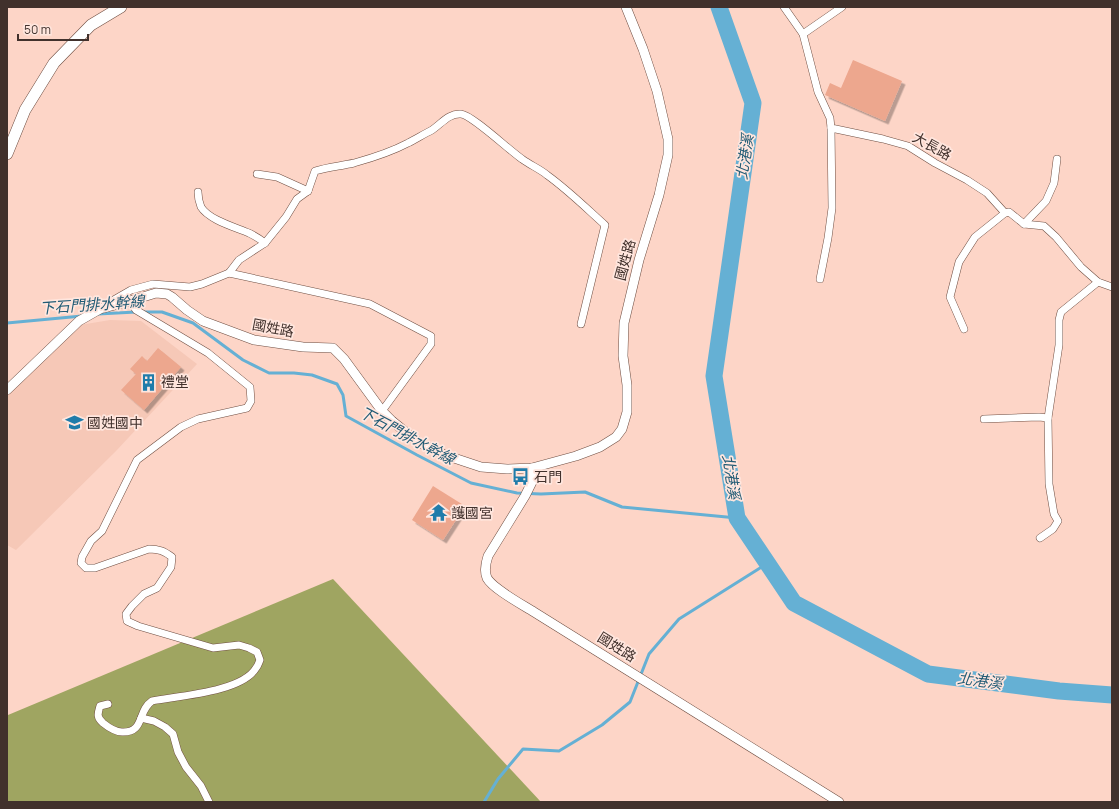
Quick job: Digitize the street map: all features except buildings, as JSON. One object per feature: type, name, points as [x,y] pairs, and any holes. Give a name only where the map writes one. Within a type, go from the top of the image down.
[{"type":"main road","points":[[7,154],[25,110],[54,63],[92,25],[121,7]]},
{"type":"street","name":"國姓路","points":[[7,390],[79,321],[100,308],[130,302],[156,293],[167,294],[203,321],[254,340],[303,347],[333,348],[344,359],[382,411],[392,421],[418,442],[444,455],[481,467],[507,469],[532,468],[576,456],[600,447],[616,437],[622,429],[627,412],[627,385],[623,356],[624,323],[639,260],[664,176],[668,155],[668,140],[657,91],[641,42],[626,7]]},
{"type":"street","points":[[784,7],[803,34],[818,92],[830,118],[832,208],[820,279]]},
{"type":"street","points":[[803,34],[842,7]]},
{"type":"street","points":[[229,273],[239,260],[265,243],[286,217],[297,199],[308,191],[315,171],[353,163],[384,154],[433,129],[452,116],[461,114],[468,117],[522,159],[546,173],[605,224],[581,324]]},
{"type":"street","name":"大長路","points":[[830,128],[908,146],[987,193],[1004,213],[1009,212],[1024,224]]},
{"type":"street","points":[[1024,224],[1046,201],[1054,183],[1057,159]]},
{"type":"street","points":[[257,174],[277,177],[308,191]]},
{"type":"street","points":[[198,192],[198,199],[201,207],[207,214],[227,225],[251,234],[265,243]]},
{"type":"street","points":[[964,329],[950,297],[959,262],[975,237],[1004,213]]},
{"type":"street","points":[[1024,224],[1044,226],[1056,237],[1081,267],[1098,282],[1112,287]]},
{"type":"street","points":[[100,308],[131,290],[153,284],[190,287],[229,273],[370,304],[431,336],[431,344],[382,411]]},
{"type":"street","points":[[1040,538],[1053,529],[1058,521],[1054,514],[1049,484],[1048,418],[1059,345],[1058,320],[1060,312],[1098,282]]},
{"type":"street","points":[[108,704],[100,706],[98,715],[99,719],[106,726],[118,732],[130,733],[137,728],[146,705],[152,701],[210,692],[231,686],[242,681],[256,669],[260,660],[257,652],[239,645],[213,648],[138,626],[127,621],[126,614],[132,606],[144,594],[157,588],[166,575],[170,567],[172,557],[166,552],[158,549],[149,549],[95,568],[86,568],[81,563],[82,557],[91,542],[102,531],[137,460],[181,427],[198,419],[247,408],[251,401],[250,387],[237,376],[208,353],[136,310],[130,302]]},
{"type":"street","points":[[984,419],[1048,418]]},
{"type":"street","name":"國姓路","points":[[532,468],[532,482],[526,496],[488,556],[485,565],[487,578],[499,589],[534,612],[839,802]]},
{"type":"street","points":[[141,718],[159,724],[173,734],[178,752],[186,767],[201,786],[208,802]]},
{"type":"shaded area","name":"國姓國中","points":[[110,320],[141,321],[197,364],[116,451],[16,550],[7,545],[7,396],[80,325]]},
{"type":"green space","points":[[333,579],[541,802],[7,802],[8,715]]},
{"type":"waterway","name":"北港溪","points":[[719,7],[753,103],[714,376],[737,518],[794,603],[928,674],[1059,691],[1112,695]]},
{"type":"waterway","name":"下石門排水幹線","points":[[98,314],[136,312]]},
{"type":"waterway","name":"下石門排水幹線","points":[[142,312],[162,312],[193,323],[243,360],[269,373],[312,375],[337,384],[343,395],[346,416],[471,483],[517,493],[541,494],[585,492],[622,507],[737,518]]},
{"type":"waterway","name":"下石門排水幹線","points":[[7,323],[82,316]]},
{"type":"waterway","points":[[484,802],[498,779],[523,749],[559,751],[602,725],[630,702],[649,654],[679,619],[768,563]]},
{"type":"place","name":"禮堂","points":[[148,382]]},
{"type":"place","name":"國姓國中","points":[[74,423]]},
{"type":"place","name":"石門","points":[[521,477]]},
{"type":"place","name":"護國宮","points":[[438,513]]}]
